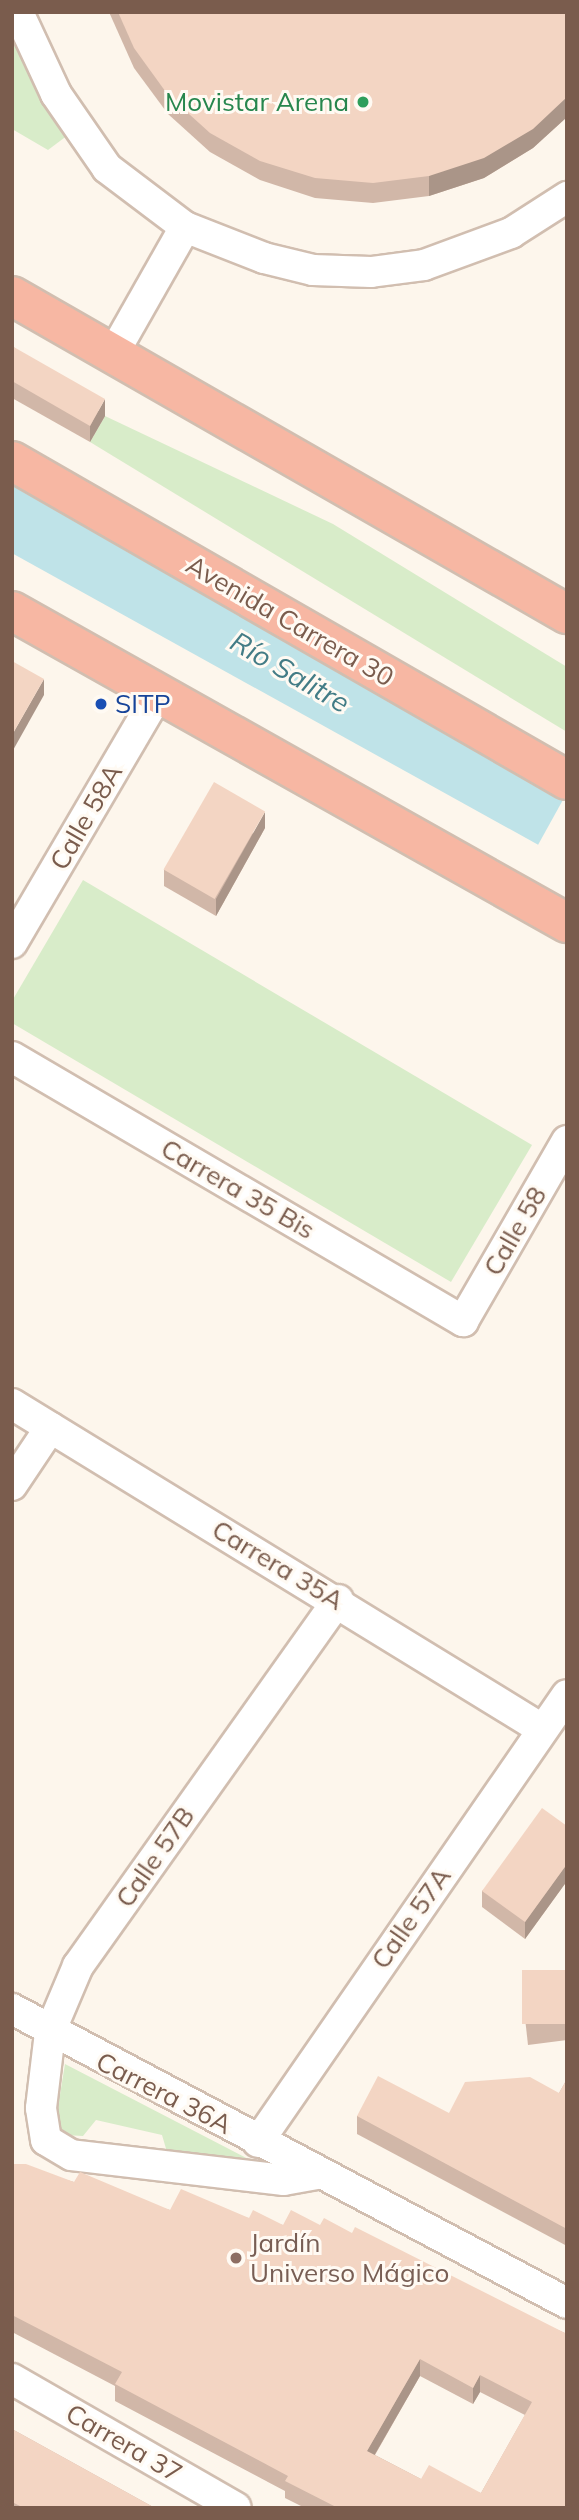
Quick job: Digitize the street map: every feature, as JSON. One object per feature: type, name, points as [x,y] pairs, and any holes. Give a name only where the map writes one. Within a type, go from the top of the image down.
[{"type":"highway","points":[[12,296],[567,614]]},
{"type":"highway","name":"Avenida Carrera 30","points":[[12,461],[567,780]]},
{"type":"highway","points":[[12,611],[160,691],[567,923]]},
{"type":"street","points":[[18,12],[81,137],[107,168],[185,227],[313,270],[371,272],[472,249],[567,197]]},
{"type":"street","points":[[113,354],[185,227]]},
{"type":"street","name":"Calle 58A","points":[[12,943],[160,691]]},
{"type":"street","name":"Carrera 35 Bis","points":[[12,1057],[463,1321]]},
{"type":"street","name":"Calle 58","points":[[463,1321],[567,1142]]},
{"type":"street","name":"Carrera 35A","points":[[12,1404],[338,1600],[542,1729]]},
{"type":"street","points":[[12,1485],[50,1428]]},
{"type":"street","name":"Calle 57B","points":[[46,2140],[41,2108],[50,2032],[78,1966],[338,1600]]},
{"type":"street","name":"Calle 57A","points":[[258,2142],[566,1696]]},
{"type":"street","name":"Carrera 36A","points":[[12,2009],[50,2032],[317,2174],[567,2303]]},
{"type":"street","name":"Carrera 36A","points":[[46,2140],[71,2155],[284,2180],[317,2174]]},
{"type":"street","name":"Carrera 37","points":[[12,2379],[236,2508]]},
{"type":"green space","points":[[12,12],[84,123],[48,150],[12,129]]},
{"type":"green space","points":[[105,416],[333,524],[567,667],[567,732],[90,442]]},
{"type":"green space","points":[[83,880],[532,1145],[451,1282],[12,1023],[12,1001]]},
{"type":"green space","points":[[65,2064],[260,2165],[167,2152],[162,2135],[96,2120],[83,2136],[65,2135],[56,2119]]},
{"type":"water","name":"Río Salitre","points":[[12,480],[567,788],[567,793],[538,845],[12,553]]},
{"type":"building","name":"Movistar Arena","points":[[118,12],[567,12],[567,97],[533,129],[484,158],[429,176],[373,183],[315,178],[260,161],[210,133],[168,95],[134,48]]},
{"type":"building","points":[[12,346],[105,399],[90,426],[12,381]]},
{"type":"building","points":[[12,661],[44,679],[12,735]]},
{"type":"building","points":[[214,782],[265,812],[215,899],[164,869]]},
{"type":"building","points":[[542,1808],[567,1826],[567,1864],[525,1922],[482,1891]]},
{"type":"building","points":[[522,1970],[567,1970],[567,2024],[522,2024]]},
{"type":"building","points":[[378,2076],[449,2113],[465,2082],[530,2077],[559,2093],[567,2079],[567,2229],[357,2116]]},
{"type":"building","points":[[12,2164],[26,2164],[74,2182],[80,2172],[170,2210],[181,2189],[249,2218],[253,2210],[283,2225],[291,2210],[320,2225],[324,2218],[352,2233],[355,2227],[567,2334],[567,2508],[338,2508],[285,2481],[288,2476],[115,2384],[122,2372],[12,2315]],"holes":[[[420,2359],[473,2388],[480,2375],[532,2402],[481,2493],[429,2465],[421,2479],[367,2451]]]},
{"type":"building","points":[[12,2429],[155,2508],[24,2508],[12,2502]]},
{"type":"place","name":"Movistar Arena","points":[[363,102]]},
{"type":"place","name":"SITP","points":[[101,704]]},
{"type":"place","name":"Jardín Universo Mágico","points":[[236,2258]]}]
